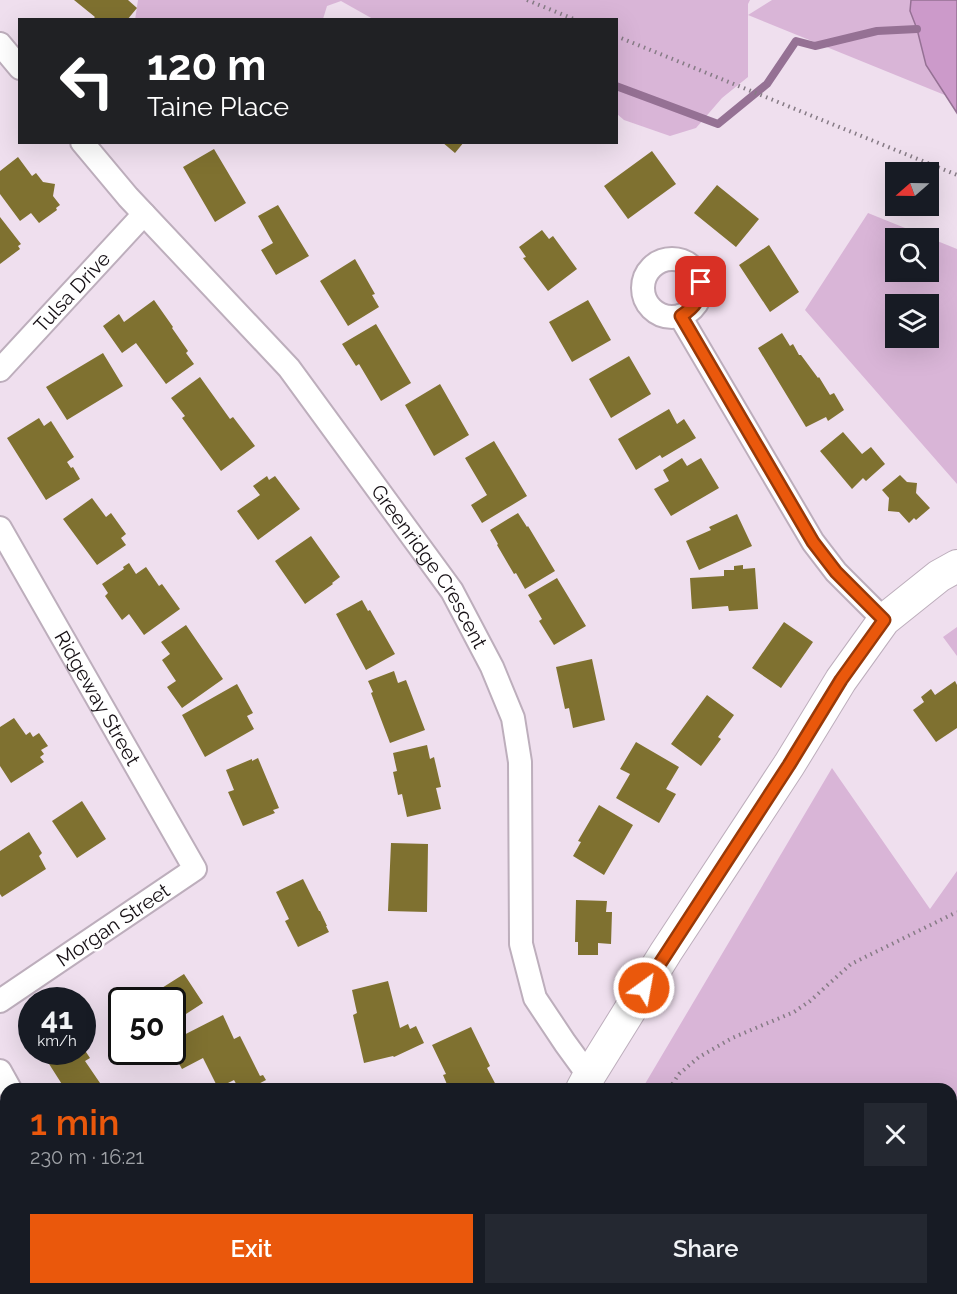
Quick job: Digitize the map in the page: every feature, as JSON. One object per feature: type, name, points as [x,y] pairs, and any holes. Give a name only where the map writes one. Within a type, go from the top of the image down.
[{"type":"main road","points":[[585,1082],[841,680],[884,620],[939,576],[957,566]]},
{"type":"street","points":[[0,44],[18,66]]},
{"type":"street","name":"Greenridge Crescent","points":[[84,144],[128,197],[289,368],[452,591],[487,657],[513,718],[520,762],[521,944],[535,998],[565,1043],[585,1082]]},
{"type":"street","name":"Tulsa Drive","points":[[0,370],[144,214]]},
{"type":"street","points":[[681,316],[813,542],[836,572],[884,620]]},
{"type":"street","name":"Ridgeway Street","points":[[0,528],[195,869]]},
{"type":"street","name":"Morgan Street","points":[[0,1001],[195,869]]},
{"type":"path","points":[[527,0],[571,18]]},
{"type":"path","points":[[618,37],[957,175]]},
{"type":"path","points":[[673,1083],[679,1074],[699,1057],[732,1038],[794,1012],[810,1001],[851,964],[957,912]]},
{"type":"shaded area","points":[[138,0],[750,0],[748,4],[748,77],[722,98],[696,128],[670,136],[624,120],[618,115],[618,18],[371,18],[341,1],[327,6],[323,18],[135,18]]},
{"type":"shaded area","points":[[772,0],[957,0],[957,100],[748,15]]},
{"type":"shaded area","points":[[911,0],[957,0],[957,113],[926,65],[910,11]]},
{"type":"shaded area","points":[[868,213],[905,228],[885,228],[885,282],[939,282],[939,242],[957,249],[957,484],[805,310]]},
{"type":"shaded area","points":[[957,627],[957,656],[943,637]]},
{"type":"shaded area","points":[[832,768],[930,909],[957,871],[957,1083],[646,1083]]},
{"type":"building","points":[[74,0],[128,0],[137,8],[129,18],[95,17]]},
{"type":"building","points":[[444,144],[462,144],[455,153]]},
{"type":"building","points":[[214,149],[246,203],[215,222],[183,167]]},
{"type":"building","points":[[652,151],[676,184],[628,219],[604,186]]},
{"type":"building","points":[[18,157],[32,176],[36,173],[43,182],[55,184],[53,196],[60,205],[56,208],[57,210],[39,223],[31,213],[20,221],[0,194],[0,171]]},
{"type":"building","points":[[717,185],[759,219],[736,247],[694,213]]},
{"type":"building","points":[[278,205],[309,256],[276,275],[261,250],[273,243],[258,216]]},
{"type":"building","points":[[0,217],[21,244],[18,246],[20,249],[0,264]]},
{"type":"building","points":[[542,230],[549,239],[553,236],[577,269],[548,291],[523,258],[526,257],[519,247]]},
{"type":"building","points":[[769,245],[799,292],[770,312],[739,265]]},
{"type":"building","points":[[355,259],[375,294],[372,295],[379,307],[348,326],[320,281]]},
{"type":"building","points":[[154,300],[188,351],[186,353],[194,364],[166,384],[136,343],[122,353],[103,326],[119,314],[124,322]]},
{"type":"building","points":[[588,300],[611,340],[572,362],[549,322]]},
{"type":"building","points":[[376,324],[411,383],[381,401],[359,364],[356,366],[342,344]]},
{"type":"building","points":[[782,333],[790,346],[793,344],[799,355],[819,377],[830,395],[834,393],[844,410],[828,421],[826,417],[806,427],[758,348]]},
{"type":"building","points":[[103,353],[123,386],[67,420],[46,387]]},
{"type":"building","points":[[629,356],[651,394],[611,418],[589,379]]},
{"type":"building","points":[[200,377],[230,419],[233,417],[255,446],[221,471],[182,418],[185,416],[171,398]]},
{"type":"building","points":[[440,384],[469,435],[434,456],[405,405]]},
{"type":"building","points":[[669,409],[677,424],[684,419],[696,438],[662,458],[660,455],[636,470],[618,439]]},
{"type":"building","points":[[39,418],[44,426],[51,421],[74,457],[67,462],[80,479],[46,500],[7,438]]},
{"type":"building","points":[[843,432],[862,454],[871,447],[885,464],[866,481],[863,478],[852,489],[820,451]]},
{"type":"building","points":[[494,441],[527,496],[482,523],[471,505],[487,495],[465,458]]},
{"type":"building","points":[[682,458],[687,466],[701,458],[719,488],[671,516],[654,489],[669,481],[663,470]]},
{"type":"building","points":[[900,475],[907,482],[917,483],[916,493],[930,508],[909,523],[899,512],[888,511],[889,498],[882,490]]},
{"type":"building","points":[[267,476],[269,480],[275,476],[300,509],[258,540],[237,511],[260,495],[253,486]]},
{"type":"building","points":[[92,498],[106,517],[111,513],[126,534],[121,538],[126,545],[97,565],[63,519]]},
{"type":"building","points":[[518,513],[555,571],[525,589],[516,573],[514,574],[490,530]]},
{"type":"building","points":[[737,514],[752,546],[699,570],[686,541],[711,530],[709,527]]},
{"type":"building","points":[[311,536],[340,577],[305,604],[275,561]]},
{"type":"building","points":[[129,563],[136,574],[146,567],[159,586],[162,584],[180,609],[144,635],[129,614],[122,620],[105,596],[108,593],[102,584]]},
{"type":"building","points":[[743,565],[743,569],[755,568],[758,609],[729,611],[728,606],[692,609],[690,578],[724,576],[724,570],[734,570],[734,566]]},
{"type":"building","points":[[557,578],[586,626],[554,645],[539,621],[542,619],[528,595]]},
{"type":"building","points":[[362,600],[395,654],[366,670],[336,614]]},
{"type":"building","points":[[784,622],[813,642],[781,688],[752,668]]},
{"type":"building","points":[[186,625],[223,679],[182,708],[167,687],[176,681],[162,660],[170,654],[161,642]]},
{"type":"building","points":[[592,659],[605,720],[573,728],[569,708],[565,709],[556,667]]},
{"type":"building","points":[[394,671],[398,683],[406,680],[425,730],[390,743],[368,681]]},
{"type":"building","points":[[955,681],[957,685],[957,728],[936,742],[913,710],[924,702],[921,697],[931,689],[935,695]]},
{"type":"building","points":[[237,684],[253,713],[247,716],[254,729],[205,757],[182,715]]},
{"type":"building","points":[[707,695],[734,715],[718,737],[721,739],[701,766],[671,744]]},
{"type":"building","points":[[14,718],[26,735],[30,732],[33,737],[39,733],[48,746],[41,750],[44,754],[40,757],[44,762],[11,783],[0,766],[0,727]]},
{"type":"building","points":[[636,742],[679,767],[666,789],[676,794],[659,823],[616,798],[630,774],[620,769]]},
{"type":"building","points":[[427,745],[430,759],[434,757],[441,787],[436,788],[441,809],[407,817],[402,794],[398,795],[393,772],[397,771],[393,753]]},
{"type":"building","points":[[258,758],[279,808],[273,810],[275,813],[243,826],[228,792],[234,790],[226,770]]},
{"type":"building","points":[[82,801],[106,839],[77,858],[52,821]]},
{"type":"building","points":[[599,805],[633,825],[604,875],[573,856],[581,842],[578,841]]},
{"type":"building","points":[[29,832],[42,853],[39,856],[46,869],[2,897],[0,894],[0,851]]},
{"type":"building","points":[[391,843],[428,844],[427,912],[388,911]]},
{"type":"building","points":[[303,879],[329,932],[298,947],[285,921],[289,919],[276,892]]},
{"type":"building","points":[[576,900],[607,901],[606,912],[612,912],[611,944],[598,943],[598,955],[578,955],[578,942],[575,942]]},
{"type":"building","points":[[184,974],[203,1003],[186,1014],[186,987],[163,987]]},
{"type":"building","points":[[388,981],[400,1028],[408,1024],[410,1029],[416,1026],[424,1043],[394,1057],[364,1063],[353,1015],[357,1013],[352,990]]},
{"type":"building","points":[[223,1015],[234,1039],[240,1036],[260,1076],[263,1075],[266,1080],[260,1083],[236,1083],[234,1080],[228,1083],[216,1083],[203,1058],[182,1069],[180,1065],[186,1065],[186,1034]]},
{"type":"building","points":[[471,1027],[490,1066],[487,1068],[495,1083],[446,1083],[443,1075],[446,1074],[432,1045]]},
{"type":"building","points":[[50,1065],[88,1065],[100,1083],[61,1083]]},
{"type":"waterway","points":[[618,87],[718,124],[767,84],[796,41],[815,46],[877,31],[917,29]]},
{"type":"route","points":[[644,988],[789,765],[841,680],[884,620],[836,572],[813,542],[681,316],[693,309],[700,297],[701,282]]}]
